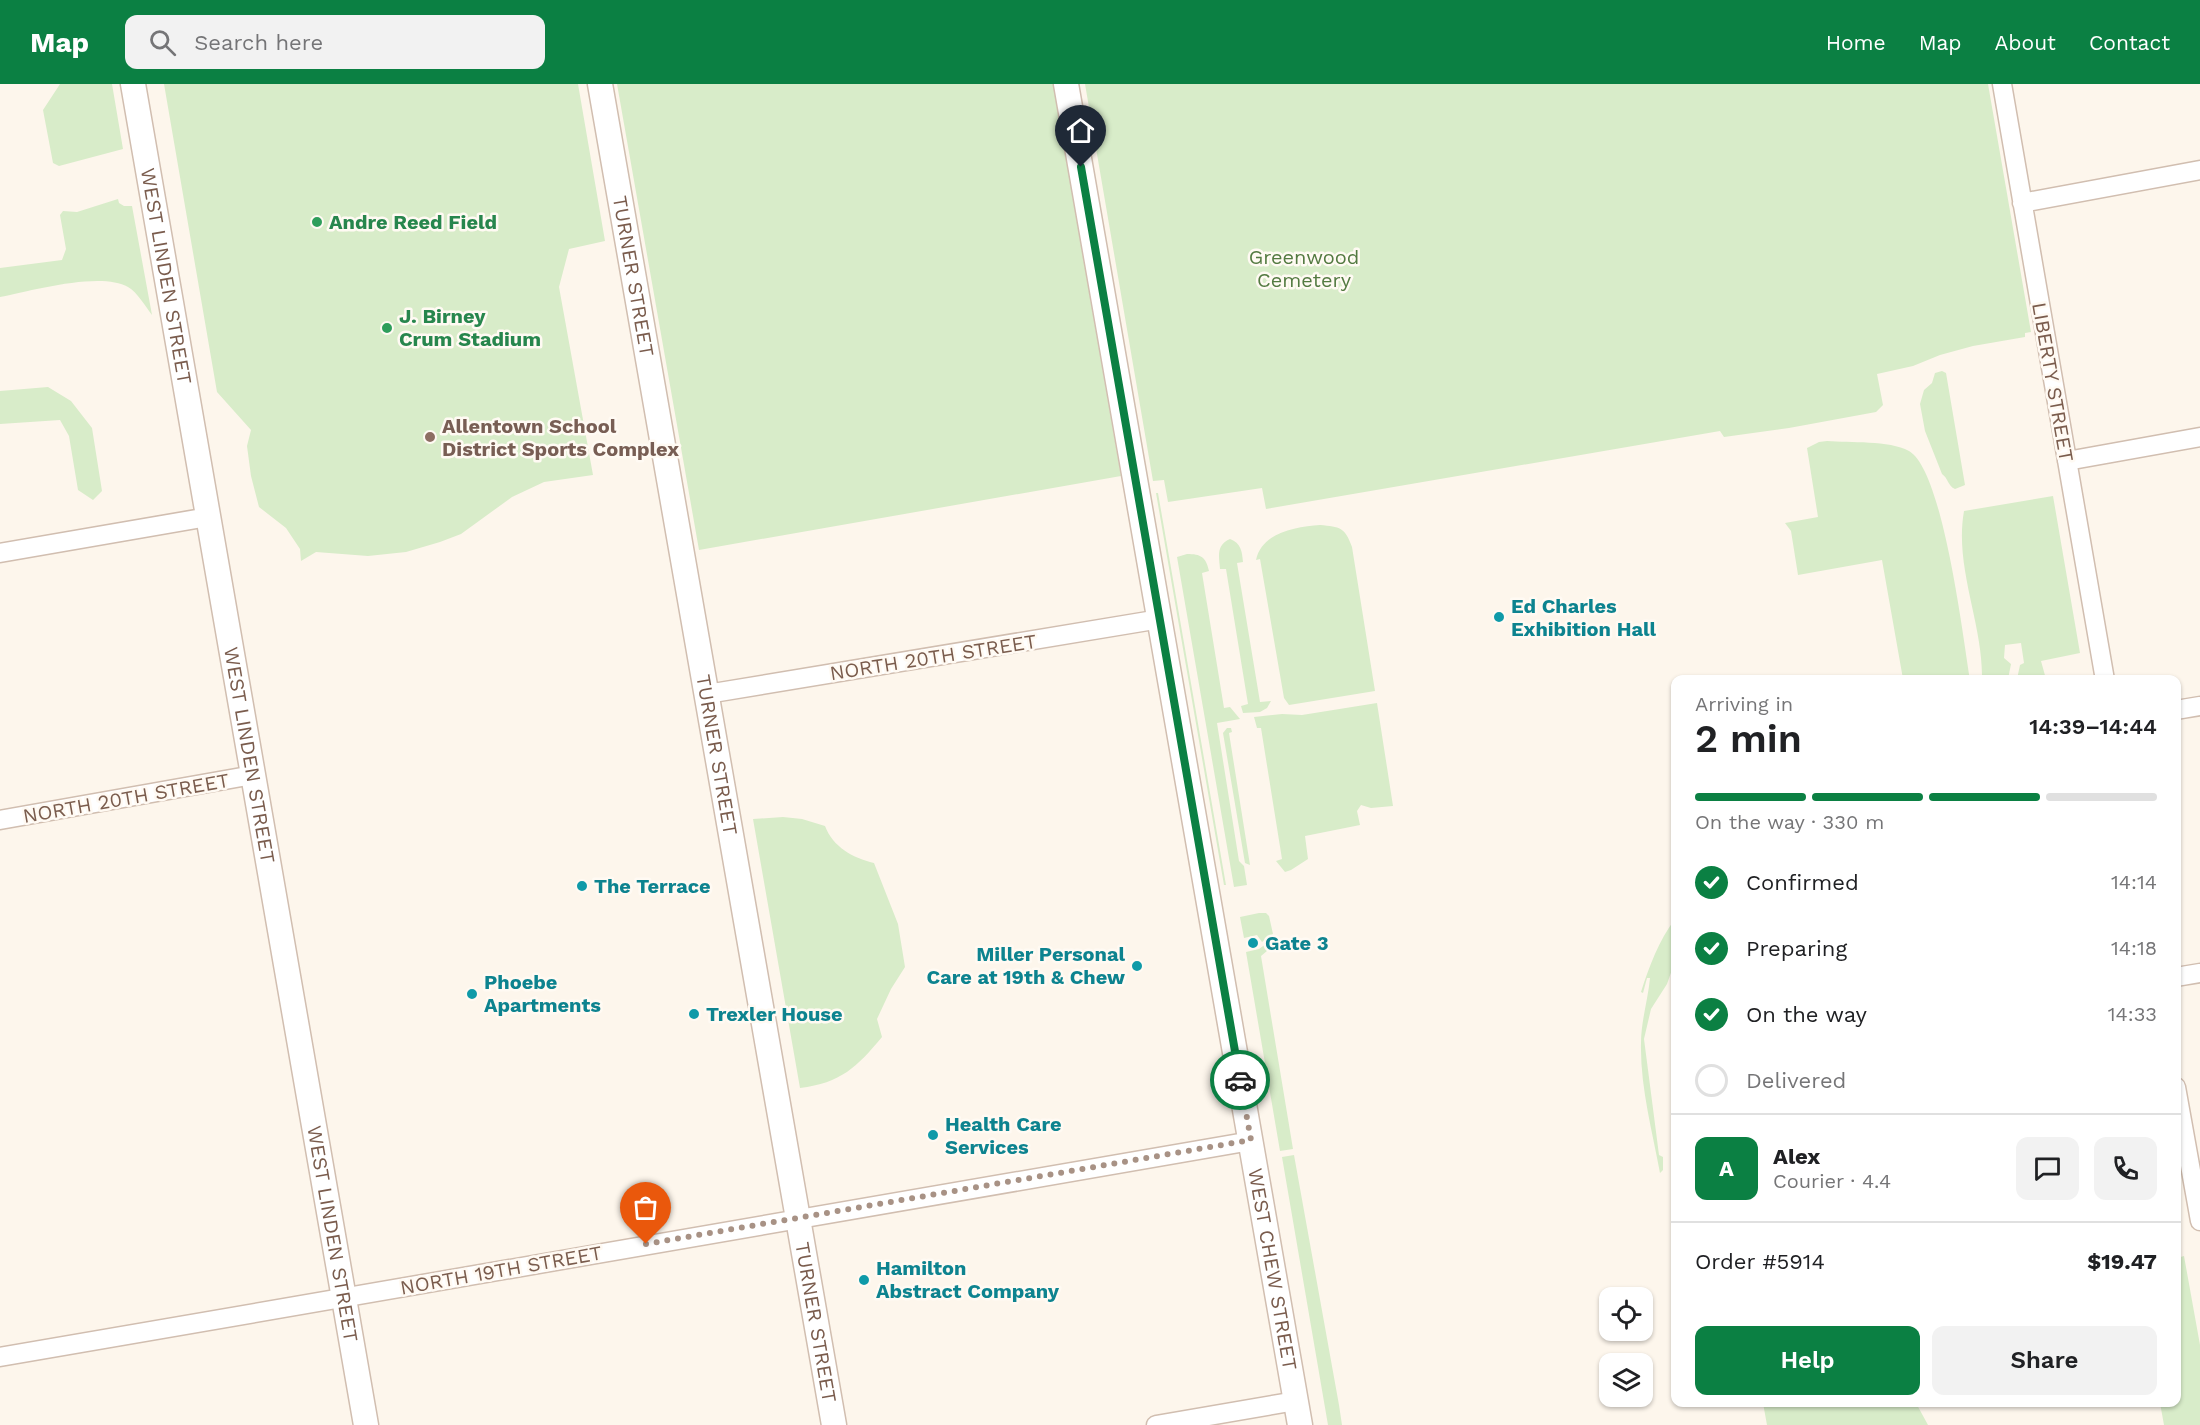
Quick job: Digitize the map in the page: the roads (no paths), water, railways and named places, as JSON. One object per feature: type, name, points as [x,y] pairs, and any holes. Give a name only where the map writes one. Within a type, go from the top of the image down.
[{"type":"street","name":"WEST LINDEN STREET","points":[[133,84],[366,1425]]},
{"type":"street","name":"TURNER STREET","points":[[600,84],[834,1425]]},
{"type":"street","name":"WEST CHEW STREET","points":[[1066,84],[1300,1425]]},
{"type":"street","name":"LIBERTY STREET","points":[[2002,84],[2104,675]]},
{"type":"street","points":[[2022,203],[2200,170]]},
{"type":"street","points":[[2067,461],[2200,437]]},
{"type":"street","points":[[0,553],[208,517]]},
{"type":"street","name":"NORTH 20TH STREET","points":[[707,694],[1160,619]]},
{"type":"street","points":[[2181,709],[2200,706]]},
{"type":"street","name":"NORTH 20TH STREET","points":[[0,820],[253,775]]},
{"type":"street","points":[[2181,976],[2200,973]]},
{"type":"street","points":[[2181,1115],[2200,1221]]},
{"type":"street","name":"NORTH 19TH STREET","points":[[0,1357],[1251,1140]]},
{"type":"street","points":[[1156,1425],[1296,1401]]},
{"type":"place","name":"Andre Reed Field","points":[[317,222]]},
{"type":"place","name":"J. Birney Crum Stadium","points":[[387,328]]},
{"type":"place","name":"Allentown School District Sports Complex","points":[[430,437]]},
{"type":"place","name":"Ed Charles Exhibition Hall","points":[[1499,617]]},
{"type":"place","name":"The Terrace","points":[[582,886]]},
{"type":"place","name":"Gate 3","points":[[1253,943]]},
{"type":"place","name":"Miller Personal Care at 19th & Chew","points":[[1137,966]]},
{"type":"place","name":"Phoebe Apartments","points":[[472,994]]},
{"type":"place","name":"Trexler House","points":[[694,1014]]},
{"type":"place","name":"Health Care Services","points":[[933,1135]]},
{"type":"place","name":"Hamilton Abstract Company","points":[[864,1280]]},
{"type":"park label","name":"Greenwood Cemetery","points":[[1304,268]]}]
